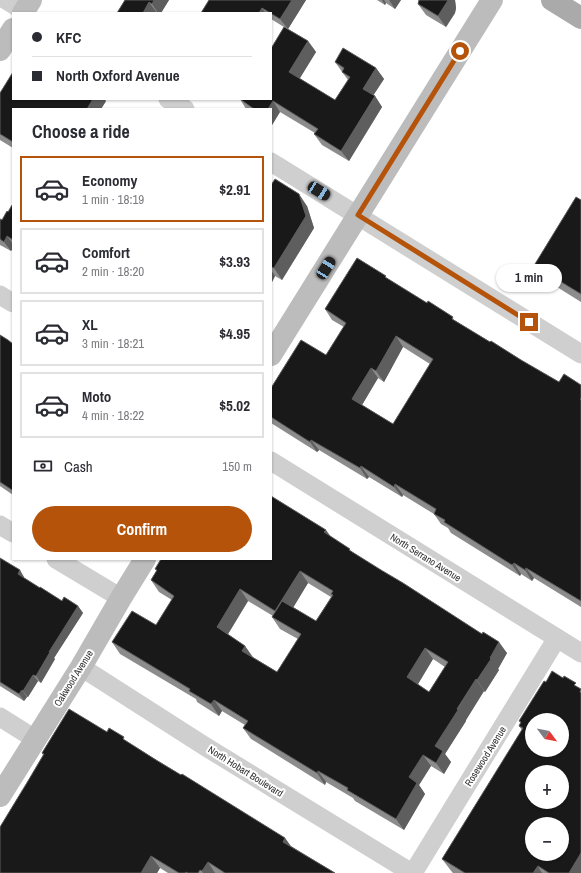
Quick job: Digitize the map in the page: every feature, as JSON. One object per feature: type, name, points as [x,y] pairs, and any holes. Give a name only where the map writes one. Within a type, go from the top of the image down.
[{"type":"main road","points":[[552,0],[581,18]]},
{"type":"street","points":[[272,354],[492,0]]},
{"type":"street","points":[[0,50],[12,28]]},
{"type":"street","points":[[170,100],[183,108]]},
{"type":"street","points":[[272,163],[581,354]]},
{"type":"street","points":[[0,295],[12,302]]},
{"type":"street","name":"North Serrano Avenue","points":[[272,461],[581,653]]},
{"type":"street","points":[[0,525],[12,532]]},
{"type":"street","points":[[58,560],[121,598]]},
{"type":"street","name":"Oakwood Avenue","points":[[0,796],[81,667],[144,560]]},
{"type":"street","name":"Rosewood Avenue","points":[[412,873],[557,638]]},
{"type":"street","name":"North Hobart Boulevard","points":[[81,667],[206,747],[412,873]]},
{"type":"street","points":[[0,718],[36,739]]},
{"type":"building","points":[[125,0],[154,0],[152,4],[149,2],[144,12],[118,12]]},
{"type":"building","points":[[209,0],[292,0],[280,19],[272,14],[272,12],[269,12],[262,8],[260,12],[202,12]]},
{"type":"building","points":[[419,0],[448,0],[438,16],[418,4]]},
{"type":"building","points":[[284,27],[308,41],[289,72],[335,100],[350,77],[342,72],[344,68],[335,62],[343,48],[376,68],[363,89],[375,96],[341,151],[314,134],[318,129],[273,101],[269,108],[253,108],[241,100],[272,100],[272,47]]},
{"type":"building","points":[[12,74],[12,100],[92,100],[88,108],[12,108],[12,141],[0,134],[0,93]]},
{"type":"building","points":[[275,179],[299,194],[306,216],[274,268],[272,267],[272,184]]},
{"type":"building","points":[[576,197],[581,200],[581,294],[548,274],[549,272],[535,264]]},
{"type":"building","points":[[12,205],[12,239],[7,236],[4,242],[0,239],[0,219],[2,220],[7,211],[8,212]]},
{"type":"building","points":[[357,258],[427,303],[428,301],[453,317],[452,319],[559,382],[564,374],[581,385],[581,601],[526,568],[525,570],[514,563],[512,565],[444,522],[445,520],[434,514],[436,509],[395,484],[394,487],[361,466],[360,468],[311,440],[310,442],[272,418],[272,386],[301,340],[326,355],[346,323],[325,309]],"holes":[[[396,336],[433,359],[393,424],[352,399],[371,368],[376,371]]]},
{"type":"building","points":[[0,335],[12,343],[12,490],[0,482]]},
{"type":"building","points":[[272,497],[326,530],[324,532],[350,549],[349,550],[482,634],[483,632],[499,642],[490,658],[491,659],[477,680],[476,679],[435,746],[443,751],[436,763],[423,755],[409,777],[417,783],[396,819],[347,790],[348,788],[318,771],[317,773],[243,728],[248,721],[214,700],[211,704],[189,691],[190,689],[112,642],[132,611],[156,625],[174,596],[151,580],[157,570],[155,569],[160,560],[272,560]],"holes":[[[300,571],[333,591],[331,594],[333,595],[316,621],[282,601],[272,617],[301,634],[277,672],[242,651],[245,646],[217,627],[240,589],[275,611]],[[425,648],[448,662],[429,692],[407,677]]]},
{"type":"building","points":[[0,558],[20,570],[18,574],[40,588],[62,601],[64,597],[78,606],[49,652],[36,676],[33,675],[23,691],[22,690],[19,694],[0,682]]},
{"type":"building","points":[[552,671],[563,678],[564,676],[576,683],[574,685],[581,689],[581,853],[569,873],[549,873],[538,866],[533,873],[465,873],[442,859],[523,728],[519,726],[521,722],[519,721],[544,681],[546,682]]},
{"type":"building","points":[[69,709],[107,732],[109,728],[124,737],[123,739],[156,760],[181,775],[182,774],[285,838],[283,842],[335,873],[225,873],[208,862],[202,871],[200,870],[198,873],[179,873],[151,856],[141,873],[0,873],[0,827]]},
{"type":"route","points":[[460,51],[358,215],[529,322]]}]
